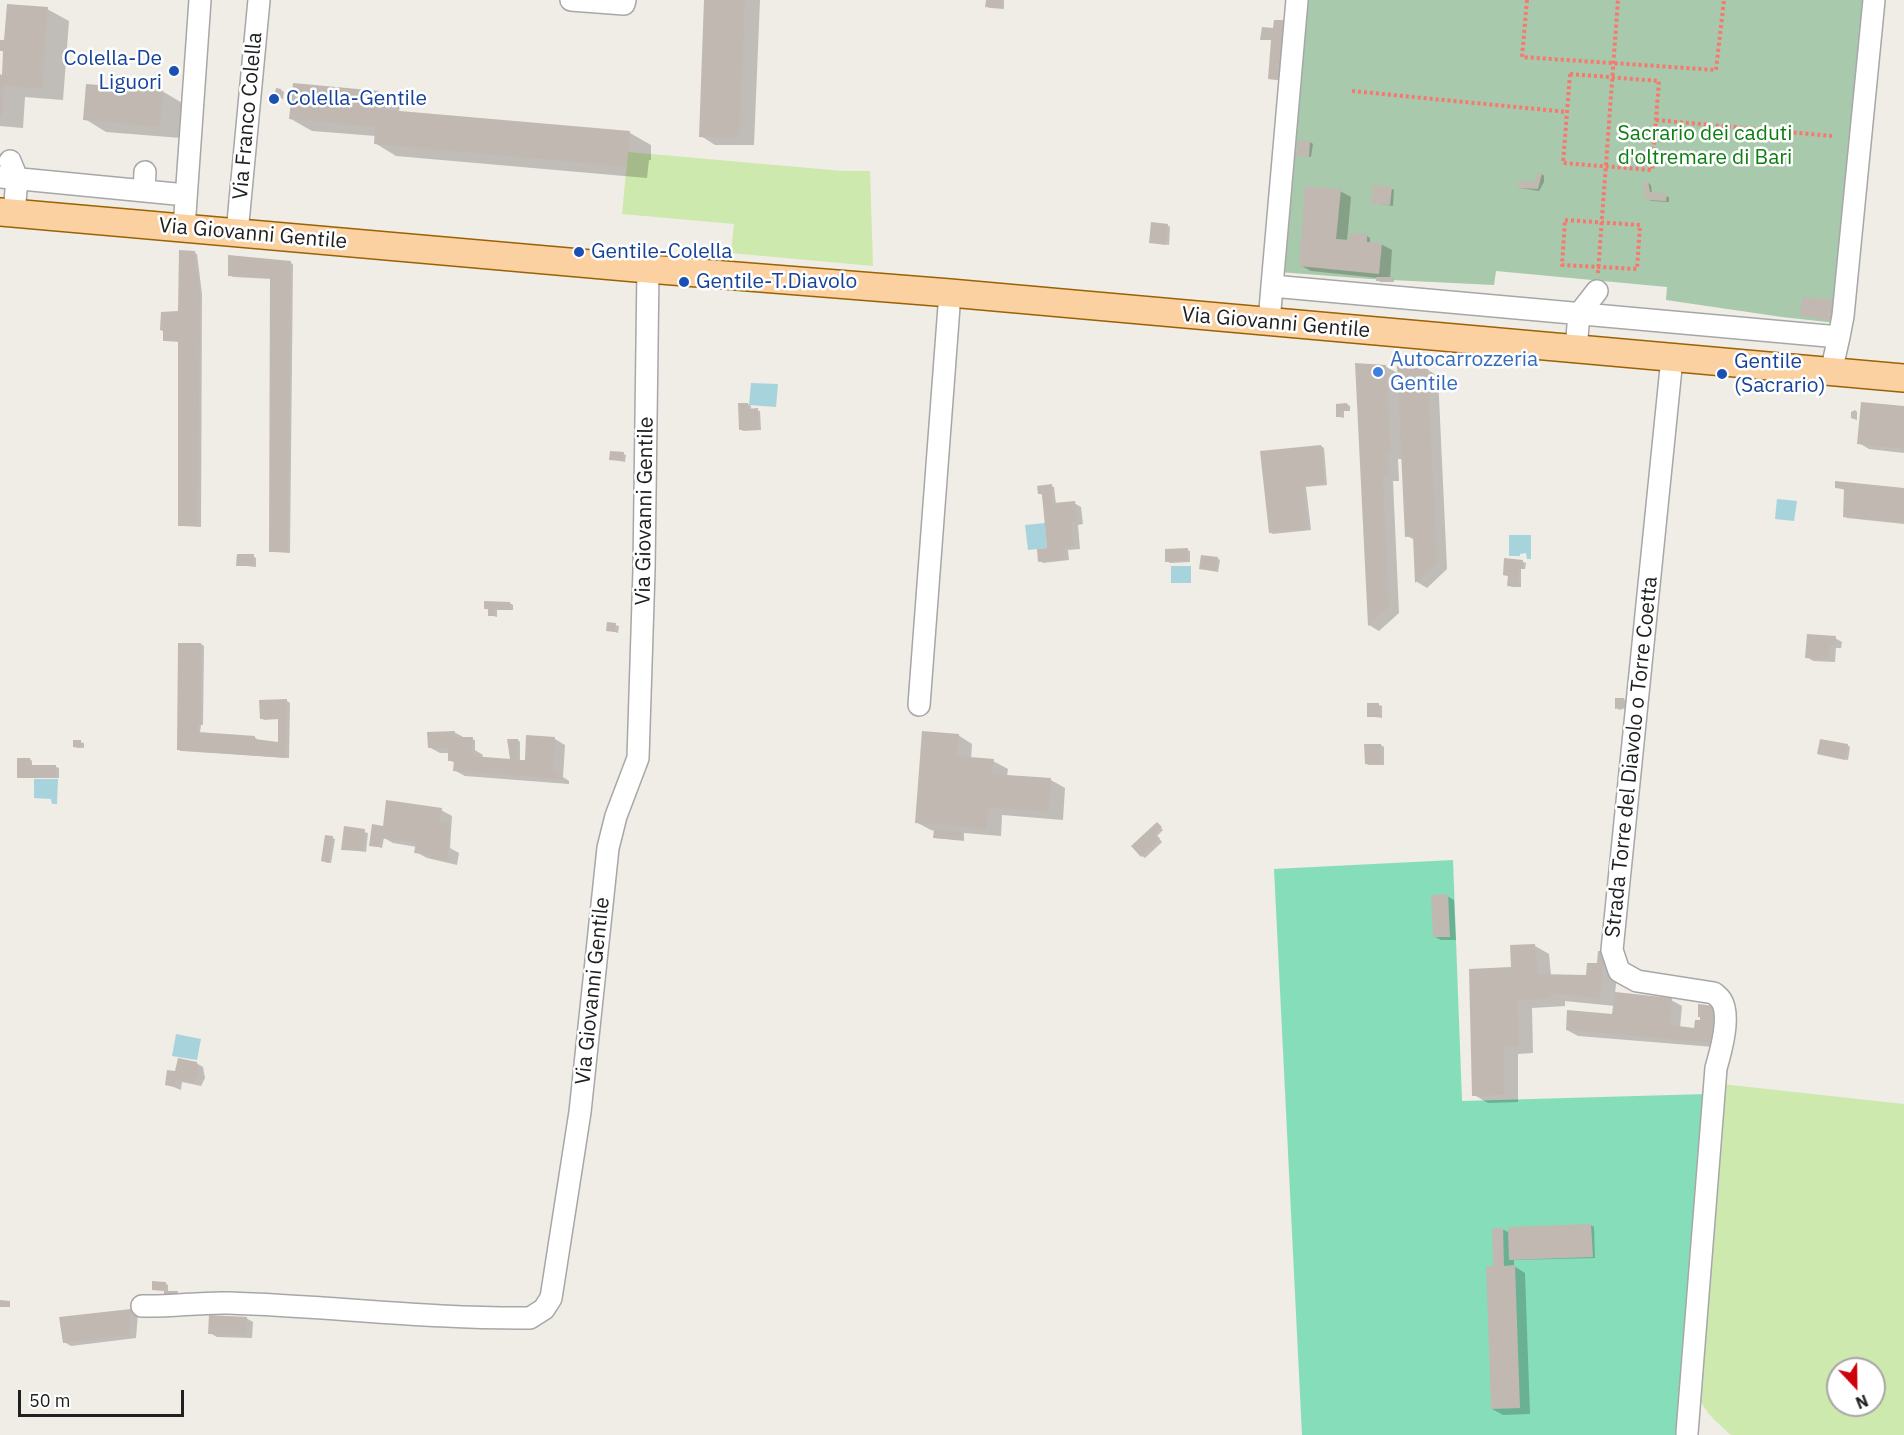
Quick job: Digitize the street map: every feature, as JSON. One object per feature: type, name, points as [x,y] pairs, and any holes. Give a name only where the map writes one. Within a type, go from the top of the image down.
[{"type":"main road","name":"Via Giovanni Gentile","points":[[7,213],[950,293],[1904,378]]},
{"type":"street","points":[[184,228],[200,0]]},
{"type":"street","name":"Via Franco Colella","points":[[237,233],[259,0]]},
{"type":"street","points":[[571,0],[624,2]]},
{"type":"street","points":[[1269,322],[1297,0]]},
{"type":"street","points":[[1832,372],[1843,316],[1874,0]]},
{"type":"street","points":[[7,213],[9,172],[145,181],[186,195]]},
{"type":"street","name":"Via Giovanni Gentile","points":[[142,1306],[167,1307],[228,1303],[384,1313],[530,1318],[544,1309],[551,1298],[580,1113],[608,848],[616,816],[638,758],[646,498],[648,269]]},
{"type":"street","points":[[1272,286],[1839,337]]},
{"type":"street","points":[[1576,350],[1579,314],[1597,291]]},
{"type":"street","points":[[919,705],[950,293]]},
{"type":"street","points":[[1440,337],[1441,302]]},
{"type":"street","points":[[1717,362],[1720,327]]},
{"type":"street","name":"Strada Torre del Diavolo o Torre Coetta","points":[[1672,358],[1612,950],[1620,971],[1637,981],[1714,993],[1722,1000],[1725,1014],[1722,1047],[1716,1068],[1687,1433]]},
{"type":"path","points":[[1527,0],[1522,57],[1716,70],[1724,0]]},
{"type":"path","points":[[1597,291],[1618,0]]},
{"type":"path","points":[[1570,75],[1659,81],[1652,170],[1563,163],[1567,112],[1570,75]]},
{"type":"path","points":[[1352,91],[1567,112]]},
{"type":"path","points":[[1656,120],[1832,136]]},
{"type":"path","points":[[1565,220],[1601,223],[1640,225],[1637,269],[1562,265],[1565,220]]},
{"type":"green space","name":"Sacrario dei caduti d'oltremare di Bari","points":[[1304,0],[1866,0],[1836,323],[1666,300],[1667,287],[1496,271],[1494,285],[1279,272]]},
{"type":"green space","points":[[628,152],[843,171],[870,171],[873,266],[731,253],[734,224],[622,214]]},
{"type":"green space","points":[[1453,860],[1462,1101],[1707,1094],[1680,1435],[1302,1435],[1274,869]]},
{"type":"green space","points":[[1721,1084],[1904,1104],[1904,1435],[1731,1435],[1706,1410],[1697,1390]]},
{"type":"water","points":[[751,383],[778,384],[776,407],[749,405]]},
{"type":"water","points":[[1777,499],[1797,501],[1794,521],[1775,519]]},
{"type":"water","points":[[1045,523],[1047,548],[1028,550],[1025,525]]},
{"type":"water","points":[[1509,535],[1531,535],[1531,559],[1527,559],[1526,553],[1520,556],[1509,556]]},
{"type":"water","points":[[1171,566],[1191,566],[1191,583],[1171,583]]},
{"type":"water","points":[[34,779],[58,779],[57,804],[52,804],[51,799],[34,798]]},
{"type":"water","points":[[176,1034],[201,1039],[197,1060],[172,1056]]},
{"type":"building","points":[[704,0],[745,0],[740,137],[735,137],[735,139],[699,137]]},
{"type":"building","points":[[986,0],[1001,0],[1001,8],[985,7]]},
{"type":"building","points":[[7,4],[48,7],[42,89],[4,86],[2,116],[0,116],[0,74],[2,75],[3,51],[0,51],[0,40],[4,40]]},
{"type":"building","points":[[1274,20],[1291,20],[1285,81],[1268,79],[1271,40],[1260,40],[1262,27],[1273,28]]},
{"type":"building","points":[[293,83],[379,91],[377,109],[630,131],[630,149],[628,149],[626,167],[374,144],[375,127],[289,119]]},
{"type":"building","points":[[86,84],[163,90],[160,127],[83,120]]},
{"type":"building","points":[[276,88],[281,89],[280,98],[274,98]]},
{"type":"building","points":[[1298,140],[1310,141],[1309,157],[1296,156]]},
{"type":"building","points":[[1538,172],[1542,173],[1538,189],[1518,188],[1518,181],[1534,182]]},
{"type":"building","points":[[1644,182],[1648,182],[1650,192],[1667,194],[1666,201],[1646,200]]},
{"type":"building","points":[[1373,185],[1392,187],[1390,205],[1371,204]]},
{"type":"building","points":[[1305,186],[1341,189],[1336,239],[1350,240],[1350,233],[1367,234],[1367,242],[1382,243],[1379,274],[1299,266]]},
{"type":"building","points":[[1151,222],[1168,224],[1166,245],[1149,243]]},
{"type":"building","points":[[179,250],[195,251],[200,292],[198,526],[178,526],[178,341],[163,341],[163,331],[160,330],[161,312],[178,311]]},
{"type":"building","points":[[228,255],[291,261],[288,552],[269,552],[270,278],[228,276]]},
{"type":"building","points":[[1376,277],[1392,277],[1392,281],[1376,281]]},
{"type":"building","points":[[1802,297],[1838,300],[1836,321],[1800,316]]},
{"type":"building","points":[[1355,363],[1386,365],[1391,454],[1387,454],[1389,475],[1383,476],[1389,607],[1368,626]]},
{"type":"building","points":[[1397,366],[1428,369],[1437,563],[1415,583],[1413,536],[1405,537]]},
{"type":"building","points":[[1861,402],[1904,406],[1904,449],[1857,444]]},
{"type":"building","points":[[738,403],[748,403],[748,409],[758,408],[759,429],[739,430]]},
{"type":"building","points":[[1347,403],[1348,411],[1341,411],[1341,417],[1336,417],[1336,404]]},
{"type":"building","points":[[1321,445],[1325,484],[1304,486],[1308,529],[1269,533],[1260,451]]},
{"type":"building","points":[[610,451],[624,452],[623,461],[609,460]]},
{"type":"building","points":[[1835,481],[1904,488],[1904,523],[1843,517],[1844,489],[1835,488]]},
{"type":"building","points":[[1052,484],[1053,503],[1075,501],[1077,521],[1071,522],[1074,546],[1065,546],[1066,559],[1038,562],[1037,549],[1047,548],[1042,494],[1038,494],[1037,486]]},
{"type":"building","points":[[1188,548],[1188,561],[1165,562],[1165,549]]},
{"type":"building","points":[[237,554],[254,554],[253,566],[236,566]]},
{"type":"building","points":[[1201,555],[1218,557],[1216,571],[1199,569]]},
{"type":"building","points":[[1504,558],[1523,560],[1523,568],[1519,568],[1518,587],[1507,586],[1508,576],[1503,575]]},
{"type":"building","points":[[484,601],[510,602],[510,610],[495,610],[494,616],[488,616],[488,609],[484,609]]},
{"type":"building","points":[[607,622],[616,623],[615,632],[606,631]]},
{"type":"building","points":[[1807,634],[1836,636],[1835,645],[1830,645],[1828,660],[1805,658]]},
{"type":"building","points":[[178,643],[201,643],[201,725],[198,724],[198,732],[255,736],[255,739],[278,742],[278,719],[260,719],[259,700],[287,699],[286,758],[177,750]]},
{"type":"building","points":[[1615,698],[1624,698],[1624,707],[1615,709]]},
{"type":"building","points":[[1367,703],[1379,703],[1379,717],[1367,717]]},
{"type":"building","points":[[455,731],[454,737],[473,737],[472,756],[510,759],[507,739],[518,739],[518,760],[525,760],[526,735],[555,737],[553,772],[559,773],[559,779],[453,771],[454,761],[448,761],[448,748],[428,748],[427,732]]},
{"type":"building","points":[[922,731],[959,734],[957,756],[994,759],[992,774],[1051,778],[1049,812],[988,808],[987,829],[915,823]]},
{"type":"building","points":[[1820,739],[1848,744],[1845,760],[1817,754]]},
{"type":"building","points":[[73,740],[81,740],[81,748],[73,747]]},
{"type":"building","points":[[1364,744],[1381,744],[1381,764],[1365,764]]},
{"type":"building","points":[[17,758],[30,758],[30,765],[56,765],[56,778],[17,778]]},
{"type":"building","points":[[386,800],[442,808],[440,822],[450,824],[447,860],[414,853],[416,843],[381,838],[379,847],[369,846],[372,824],[383,826]]},
{"type":"building","points":[[1157,822],[1162,827],[1155,833],[1160,839],[1141,857],[1131,846]]},
{"type":"building","points":[[344,826],[365,829],[363,851],[341,850]]},
{"type":"building","points":[[934,829],[962,831],[961,840],[933,838]]},
{"type":"building","points":[[325,835],[333,836],[329,863],[321,861]]},
{"type":"building","points":[[1448,894],[1450,937],[1433,937],[1431,895]]},
{"type":"building","points":[[1535,944],[1538,974],[1586,975],[1587,963],[1597,963],[1598,951],[1605,951],[1600,998],[1551,994],[1551,998],[1518,1001],[1519,1046],[1504,1046],[1504,1095],[1472,1096],[1469,969],[1511,967],[1510,945]]},
{"type":"building","points":[[1615,992],[1672,998],[1670,1025],[1694,1028],[1695,1020],[1700,1020],[1698,1004],[1715,1006],[1715,1043],[1566,1030],[1567,1010],[1612,1014]]},
{"type":"building","points":[[178,1058],[197,1062],[199,1074],[194,1083],[176,1080],[174,1087],[165,1085],[167,1070],[175,1071]]},
{"type":"building","points":[[1591,1224],[1593,1257],[1509,1260],[1508,1227]]},
{"type":"building","points":[[1492,1228],[1503,1228],[1504,1266],[1515,1265],[1520,1408],[1491,1409],[1486,1266],[1493,1266]]},
{"type":"building","points":[[152,1281],[166,1282],[165,1291],[178,1291],[177,1299],[164,1299],[164,1291],[152,1290]]},
{"type":"building","points":[[0,1300],[10,1301],[10,1307],[0,1307]]},
{"type":"building","points":[[131,1309],[129,1335],[63,1343],[59,1317]]},
{"type":"building","points":[[209,1315],[247,1317],[246,1335],[208,1334]]},
{"type":"place","name":"Colella-De Liguori","points":[[174,71]]},
{"type":"place","name":"Colella-Gentile","points":[[274,99]]},
{"type":"place","name":"Gentile-Colella","points":[[579,252]]},
{"type":"place","name":"Gentile-T.Diavolo","points":[[684,282]]},
{"type":"place","name":"Autocarrozzeria Gentile","points":[[1378,372]]},
{"type":"place","name":"Gentile (Sacrario)","points":[[1722,374]]}]
